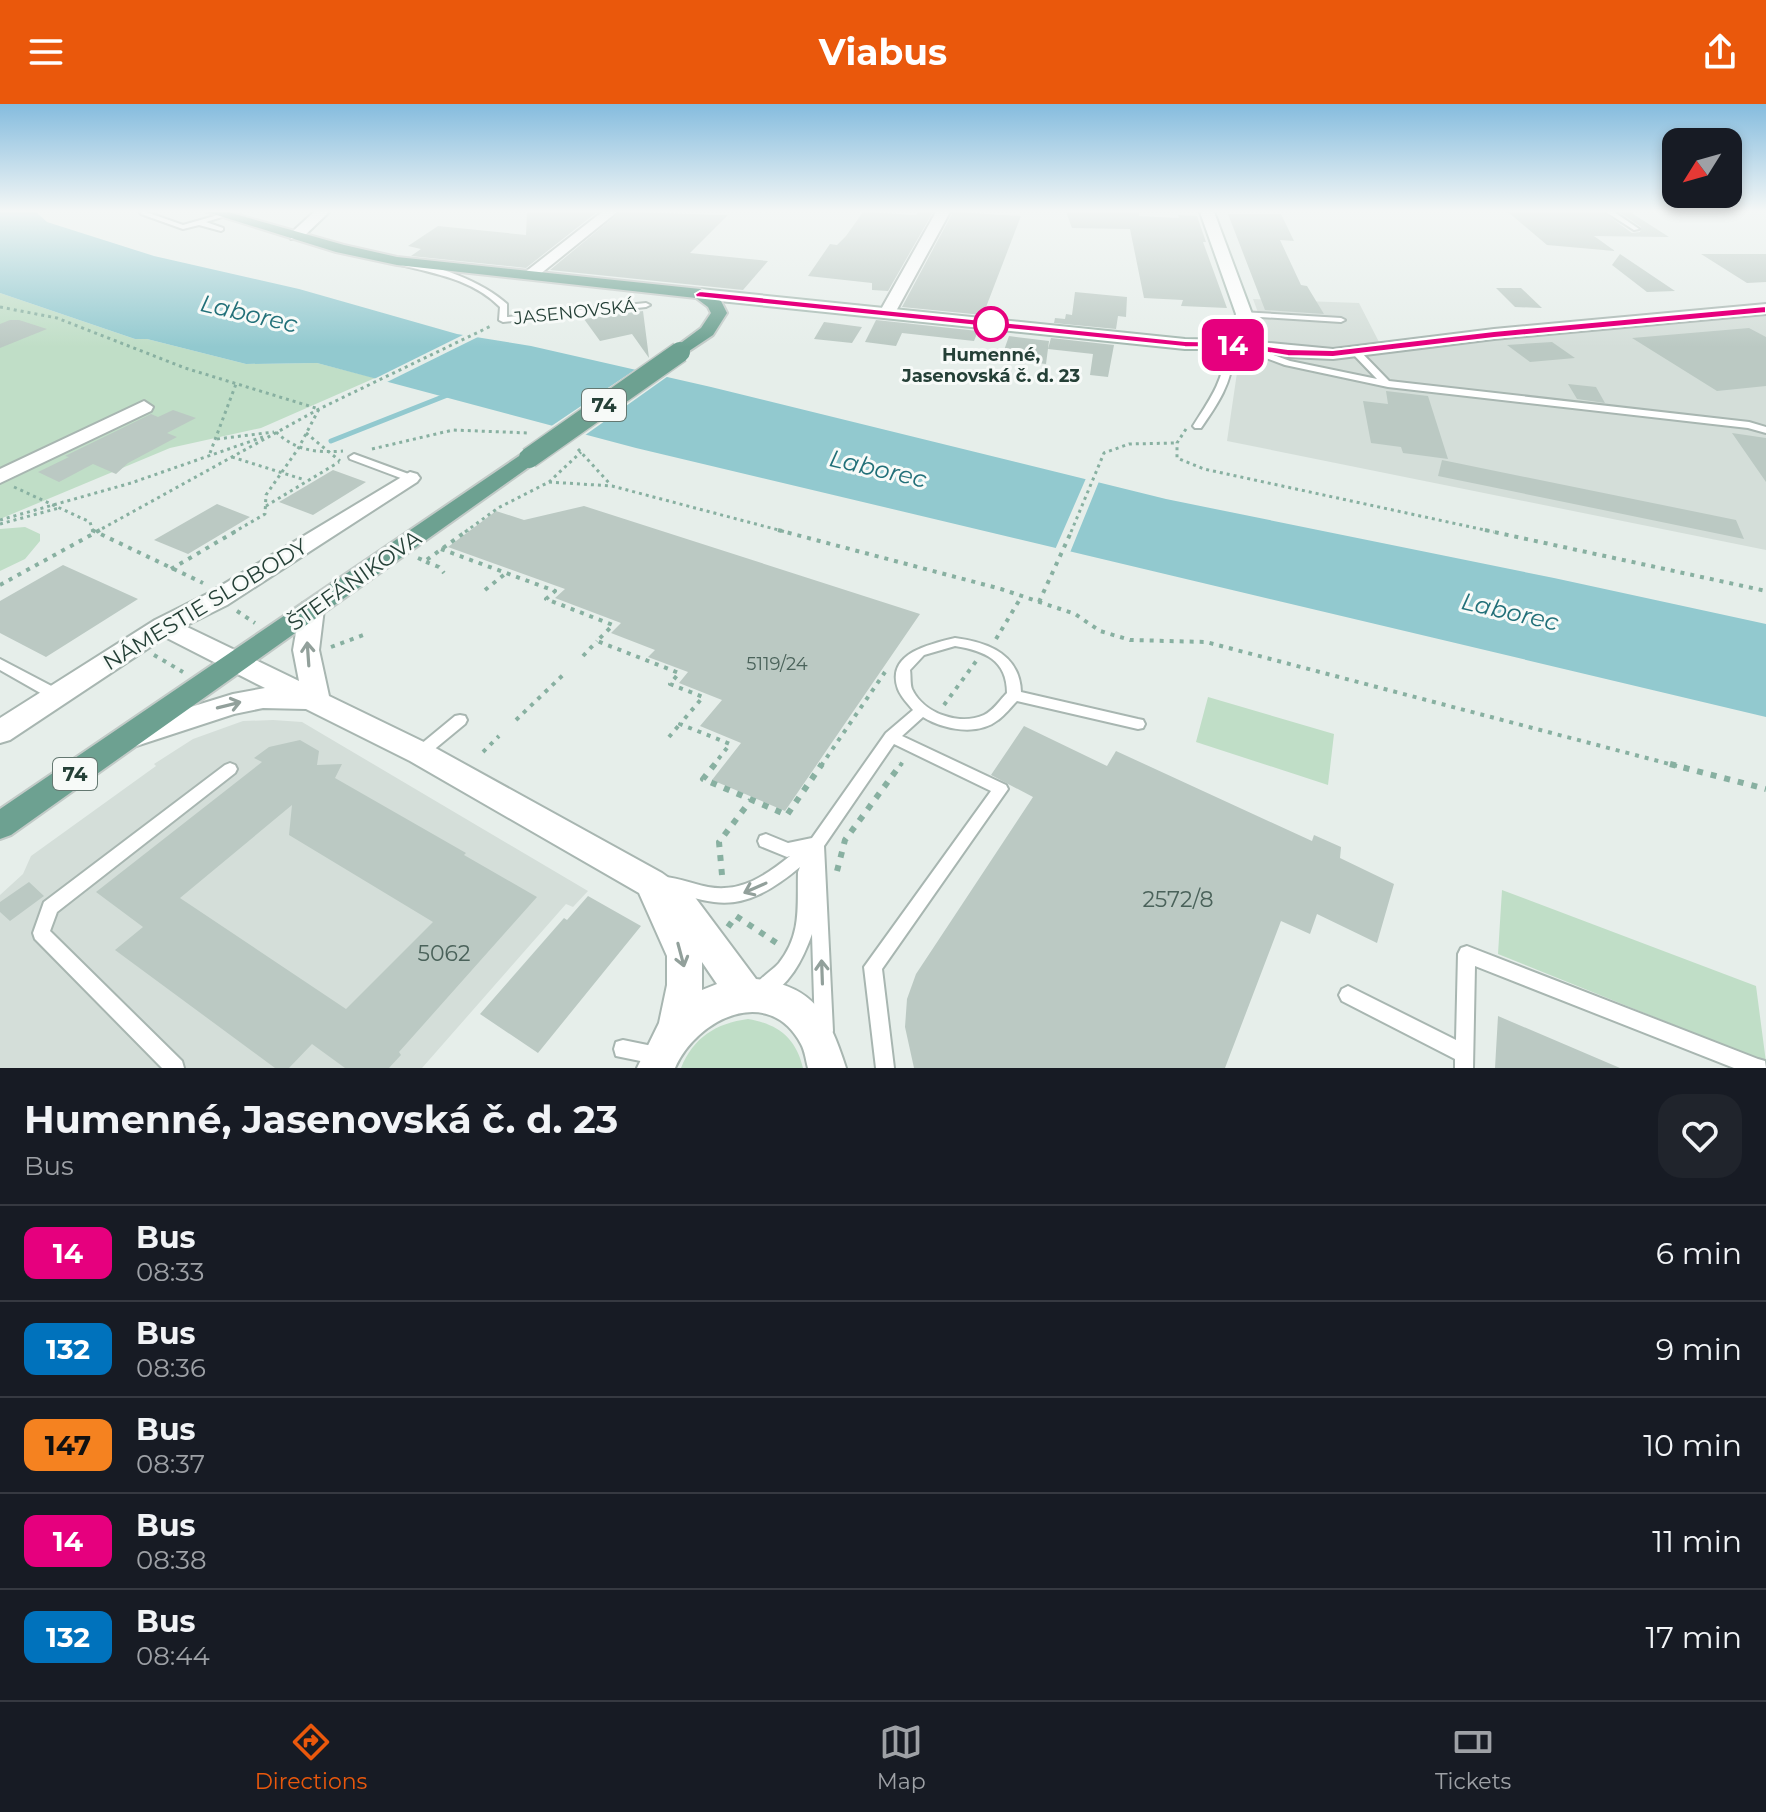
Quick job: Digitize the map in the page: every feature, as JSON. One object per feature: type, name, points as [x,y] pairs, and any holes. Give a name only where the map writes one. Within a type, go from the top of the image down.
[{"type":"main road","points":[[381,257],[700,294],[719,309],[707,331]]},
{"type":"main road","name":"ŠTEFÁNIKOVA","points":[[0,826],[707,331]]},
{"type":"street","points":[[529,276],[553,257]]},
{"type":"street","points":[[887,313],[918,257]]},
{"type":"street","points":[[1223,257],[1244,314],[1238,345]]},
{"type":"street","points":[[700,294],[1288,352],[1355,351],[1494,334],[1766,309]]},
{"type":"street","points":[[707,331],[742,309],[784,303]]},
{"type":"street","points":[[4,481],[144,407]]},
{"type":"street","name":"NÁMESTIE SLOBODY","points":[[4,724],[56,695],[164,626],[218,599],[410,478]]},
{"type":"street","points":[[312,609],[306,650],[316,699]]},
{"type":"street","points":[[164,626],[420,753],[651,883],[682,907],[751,994]]},
{"type":"street","points":[[128,737],[233,704],[263,698],[316,699]]},
{"type":"street","points":[[651,883],[684,956],[685,985],[664,1052]]},
{"type":"street","points":[[664,1052],[696,1012],[720,999],[751,994],[793,1007],[812,1025],[826,1059]]},
{"type":"lane","name":"JASENOVSKÁ","points":[[397,261],[464,280],[492,293],[504,306],[503,320],[646,305]]},
{"type":"lane","points":[[1244,314],[1341,320]]},
{"type":"lane","points":[[1198,426],[1230,366],[1229,352],[1238,345],[1288,363],[1388,384],[1749,425],[1766,430]]},
{"type":"lane","points":[[1355,351],[1388,384]]},
{"type":"lane","points":[[1749,425],[1766,423]]},
{"type":"lane","points":[[354,457],[410,478]]},
{"type":"lane","points":[[946,643],[973,644],[990,650],[1003,660],[1012,672],[1014,695],[997,715],[983,721],[959,724],[927,715],[908,700],[902,686],[903,672],[910,660],[922,650],[946,643]]},
{"type":"lane","points":[[0,664],[56,695]]},
{"type":"lane","points":[[1014,695],[1138,724]]},
{"type":"lane","points":[[751,994],[780,975],[796,955],[805,931],[806,872],[818,842],[891,737],[927,715]]},
{"type":"lane","points":[[420,753],[460,720]]},
{"type":"lane","points":[[885,1068],[873,967],[1001,789],[891,737]]},
{"type":"lane","points":[[175,1068],[41,933],[50,907],[230,769]]},
{"type":"lane","points":[[766,841],[787,850],[818,842]]},
{"type":"lane","points":[[651,883],[679,885],[725,896],[746,893],[767,883],[818,842]]},
{"type":"lane","points":[[818,842],[826,1059]]},
{"type":"lane","points":[[1348,995],[1464,1061],[1467,954],[1758,1068]]},
{"type":"lane","points":[[623,1049],[664,1052]]},
{"type":"path","points":[[0,307],[57,318],[103,333],[109,340],[143,354],[319,409]]},
{"type":"path","points":[[0,585],[319,409],[491,326]]},
{"type":"path","points":[[209,455],[236,384]]},
{"type":"path","points":[[171,569],[265,514],[266,495],[282,474],[319,409]]},
{"type":"path","points":[[217,439],[276,432]]},
{"type":"path","points":[[0,522],[131,483],[276,432]]},
{"type":"path","points":[[306,433],[340,461]]},
{"type":"path","points":[[1039,602],[1104,453],[1111,447],[1123,445],[1177,443],[1177,458],[1204,469],[1766,591]]},
{"type":"path","points":[[425,561],[498,508],[549,482],[581,452]]},
{"type":"path","points":[[266,506],[349,455],[354,457]]},
{"type":"path","points":[[232,457],[307,481]]},
{"type":"path","points":[[4,481],[90,522],[93,533],[206,585],[218,599],[255,623]]},
{"type":"path","points":[[549,482],[612,486],[1001,589],[1075,614],[1100,631],[1130,640],[1206,642],[1766,789]]},
{"type":"path","points":[[0,522],[60,508]]},
{"type":"path","points":[[441,549],[555,591],[546,599],[613,625],[583,656]]},
{"type":"path","points":[[416,558],[439,567],[444,573]]},
{"type":"path","points":[[485,590],[506,573]]},
{"type":"path","points":[[927,715],[990,650],[1021,598]]},
{"type":"path","points":[[321,650],[366,634]]},
{"type":"path","points":[[597,641],[679,673],[670,684],[703,697],[669,737]]},
{"type":"path","points":[[144,649],[183,672]]},
{"type":"path","points":[[680,724],[730,744],[703,779],[787,815],[884,672]]},
{"type":"path","points":[[516,720],[565,673]]},
{"type":"path","points":[[483,752],[499,736]]},
{"type":"path","points":[[833,883],[845,840],[913,748]]},
{"type":"path","points":[[722,875],[719,842],[751,799]]},
{"type":"path","points":[[720,937],[736,916],[787,950]]},
{"type":"shaded area","points":[[1253,299],[1359,303],[1380,344],[1517,326],[1766,306],[1766,550],[1227,441],[1239,359],[1261,355],[1267,337]]},
{"type":"shaded area","points":[[243,721],[302,722],[588,891],[573,907],[566,904],[422,1068],[0,1068],[0,895],[23,874],[31,856],[156,766],[154,764],[193,739]]},
{"type":"green space","points":[[0,293],[135,339],[147,339],[246,364],[317,363],[375,378],[261,428],[170,448],[0,519]]},
{"type":"green space","points":[[25,527],[40,534],[40,541],[25,559],[0,571],[0,529]]},
{"type":"green space","points":[[1208,697],[1334,734],[1328,785],[1196,742]]},
{"type":"green space","points":[[1502,890],[1756,986],[1766,1062],[1498,954]]},
{"type":"green space","points":[[748,1019],[784,1034],[796,1048],[803,1068],[681,1068],[692,1048],[707,1034],[726,1024]]},
{"type":"water","name":"Laborec","points":[[0,257],[158,257],[299,289],[457,334],[531,346],[711,387],[1166,499],[1766,624],[1766,717],[636,448],[317,363],[246,364],[147,339],[135,339],[0,293]]},
{"type":"pier","points":[[469,332],[482,335],[383,384],[370,381]]},
{"type":"pier","points":[[639,367],[671,374],[581,438],[547,429]]},
{"type":"pier","points":[[1087,476],[1100,479],[1069,555],[1054,552]]},
{"type":"building","points":[[420,257],[540,257],[526,268]]},
{"type":"building","points":[[566,257],[729,257],[768,261],[743,290],[550,270]]},
{"type":"building","points":[[821,257],[907,257],[888,291],[872,290],[872,283],[808,276]]},
{"type":"building","points":[[929,257],[1005,257],[983,315],[902,307]]},
{"type":"building","points":[[1136,257],[1208,257],[1227,308],[1181,306],[1183,300],[1144,298]]},
{"type":"building","points":[[1245,257],[1288,257],[1301,285],[1307,286],[1324,314],[1265,310]]},
{"type":"building","points":[[1618,257],[1624,257],[1675,291],[1647,292],[1612,265]]},
{"type":"building","points":[[1706,257],[1766,257],[1766,282],[1747,283]]},
{"type":"building","points":[[1496,288],[1521,288],[1542,308],[1515,307]]},
{"type":"building","points":[[1075,292],[1127,297],[1126,317],[1118,316],[1116,329],[1054,323],[1055,318],[1065,319],[1066,314],[1072,315]]},
{"type":"building","points":[[643,311],[649,358],[632,334],[600,341],[584,319]]},
{"type":"building","points":[[10,320],[47,329],[0,348],[0,324]]},
{"type":"building","points":[[876,320],[978,331],[974,341],[902,333],[896,346],[865,342]]},
{"type":"building","points":[[824,322],[862,327],[852,343],[814,339]]},
{"type":"building","points":[[1749,328],[1766,337],[1766,386],[1717,391],[1632,338]]},
{"type":"building","points":[[1009,336],[1049,341],[1046,364],[1001,359]]},
{"type":"building","points":[[1051,338],[1114,345],[1108,377],[1090,375],[1093,354],[1048,349]]},
{"type":"building","points":[[1552,342],[1575,358],[1530,362],[1507,345]]},
{"type":"building","points":[[1568,384],[1596,387],[1605,403],[1577,399]]},
{"type":"building","points":[[1386,391],[1428,396],[1448,459],[1403,453],[1401,447],[1371,443],[1363,401],[1388,404]]},
{"type":"building","points":[[173,410],[196,418],[167,433],[177,437],[128,463],[116,474],[93,464],[59,482],[38,472],[151,414],[158,417]]},
{"type":"building","points":[[1732,433],[1766,438],[1766,482]]},
{"type":"building","points":[[1442,460],[1736,520],[1744,539],[1438,476]]},
{"type":"building","points":[[333,470],[366,482],[313,515],[279,502]]},
{"type":"building","points":[[217,504],[250,517],[188,554],[154,540]]},
{"type":"building","points":[[584,506],[920,614],[785,811],[712,780],[741,743],[700,726],[722,700],[679,683],[688,672],[648,657],[655,650],[611,633],[621,623],[555,598],[565,589],[448,547],[496,511],[524,520]]},
{"type":"building","points":[[63,565],[138,599],[46,657],[0,633],[0,601]]},
{"type":"building","points":[[1024,726],[1107,766],[1116,751],[1312,841],[1314,835],[1341,847],[1340,858],[1394,884],[1377,943],[1317,914],[1310,934],[1281,921],[1225,1068],[914,1068],[905,1027],[907,999],[916,974],[1033,797],[991,775]]},
{"type":"building","points":[[300,740],[319,751],[317,765],[342,764],[335,778],[537,897],[399,1052],[401,1055],[389,1068],[345,1068],[312,1044],[289,1068],[275,1068],[115,950],[143,927],[96,892],[262,762],[254,758],[269,747]],"holes":[[[292,805],[289,835],[433,922],[346,1009],[180,898]]]},
{"type":"building","points":[[29,882],[44,896],[10,921],[0,912],[0,902]]},
{"type":"building","points":[[588,896],[641,926],[538,1053],[480,1014],[564,918],[567,920]]},
{"type":"building","points":[[1498,1016],[1620,1068],[1495,1068]]},
{"type":"waterway","points":[[331,441],[450,394]]},
{"type":"bus line","name":"14","points":[[700,294],[1185,344],[1238,345],[1333,354],[1494,334],[1766,309]]},
{"type":"place","name":"Humenné, Jasenovská č. d. 23","points":[[991,324]]}]
